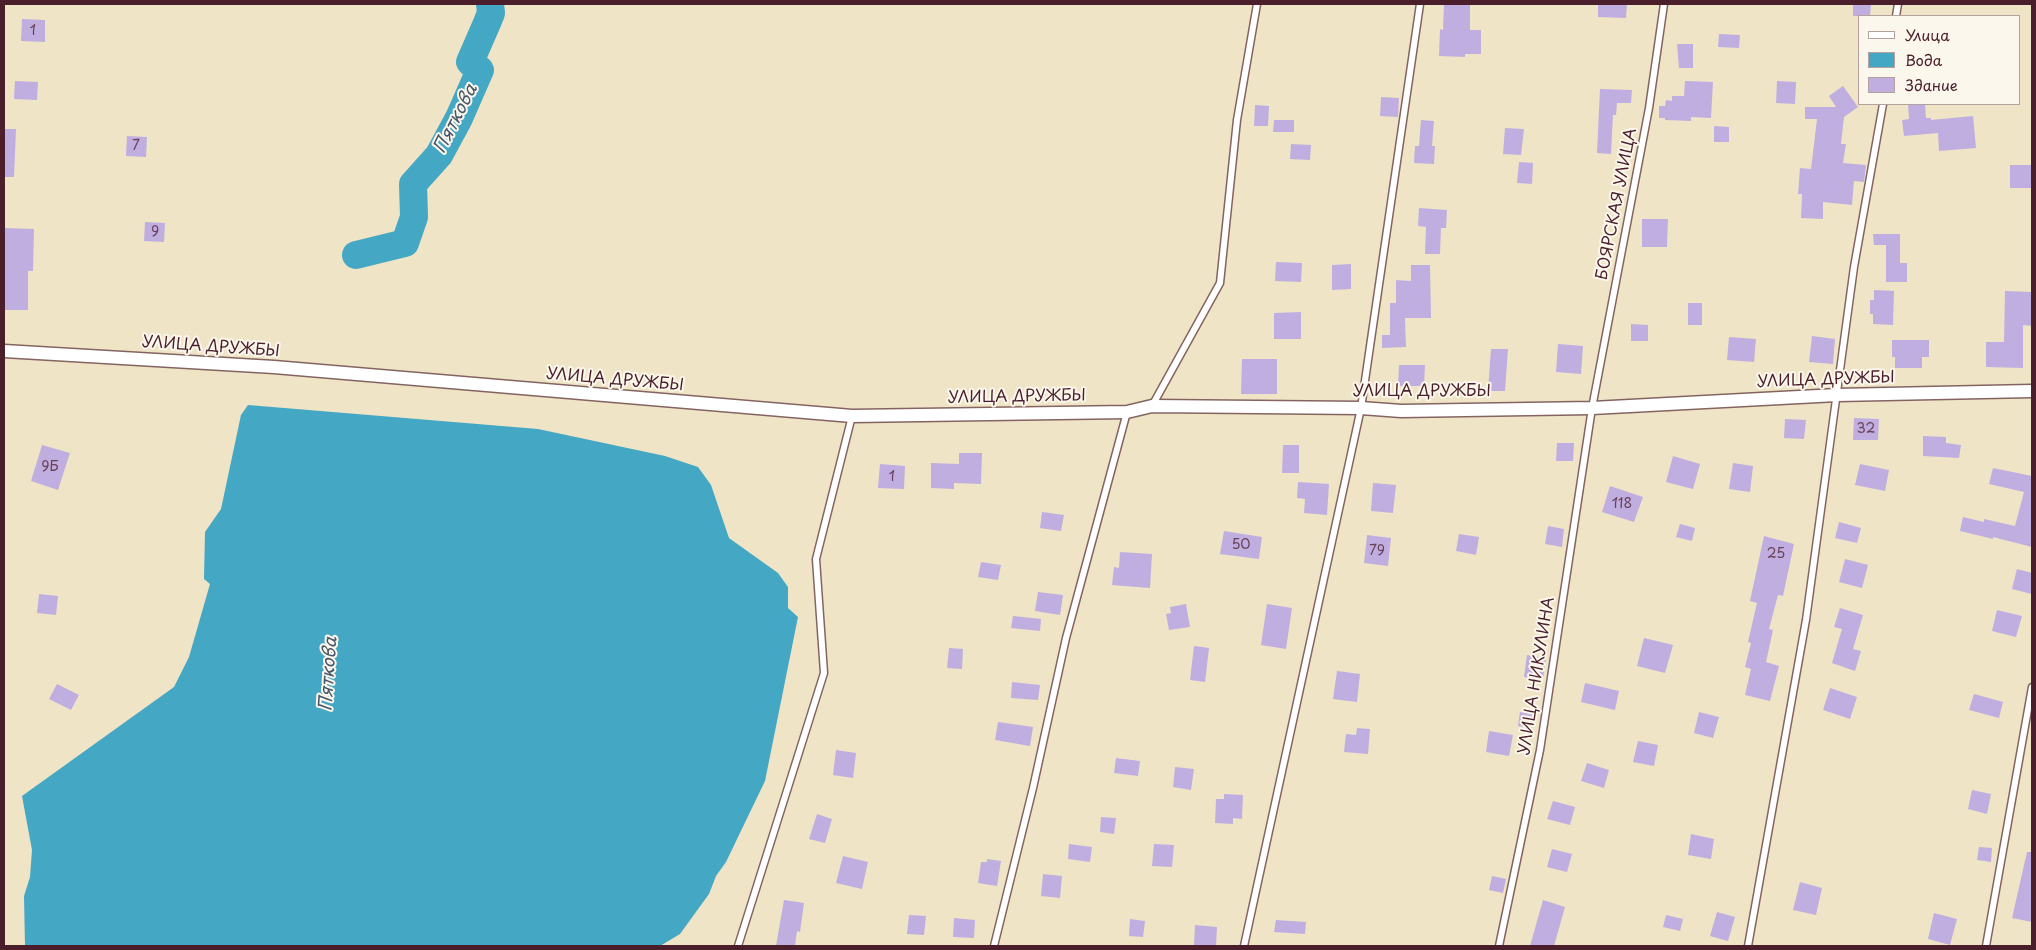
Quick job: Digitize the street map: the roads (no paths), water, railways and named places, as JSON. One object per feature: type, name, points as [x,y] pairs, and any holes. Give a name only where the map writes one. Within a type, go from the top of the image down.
[{"type":"street","name":"УЛИЦА ДРУЖБЫ","points":[[4,351],[274,368],[852,416],[1127,412]]},
{"type":"street","name":"УЛИЦА ДРУЖБЫ","points":[[1152,406],[1401,410],[1592,408],[1837,395],[2032,391]]},
{"type":"lane","points":[[994,946],[1033,788],[1066,638],[1127,412],[1152,406],[1220,284],[1237,120],[1257,4]]},
{"type":"lane","points":[[1244,946],[1361,408],[1420,4]]},
{"type":"lane","name":"БОЯРСКАЯ УЛИЦА","points":[[1592,408],[1649,108],[1664,4]]},
{"type":"lane","points":[[1748,946],[1806,620],[1854,267],[1883,105]]},
{"type":"lane","name":"УЛИЦА НИКУЛИНА","points":[[1499,946],[1540,750],[1592,408]]},
{"type":"lane","points":[[738,946],[824,673],[816,559],[852,416]]},
{"type":"lane","points":[[1986,946],[2032,688]]},
{"type":"water","points":[[248,405],[538,429],[665,456],[698,467],[711,485],[729,538],[778,573],[788,587],[788,608],[798,617],[765,781],[726,862],[716,876],[709,894],[680,934],[660,946],[25,946],[24,896],[30,877],[32,850],[22,796],[174,687],[189,657],[210,584],[204,579],[205,532],[221,509],[241,415]]},
{"type":"waterway","name":"Пяткова","points":[[356,255],[405,243],[414,217],[413,184],[439,155],[459,118],[480,70],[470,62],[491,13],[490,4]]}]
